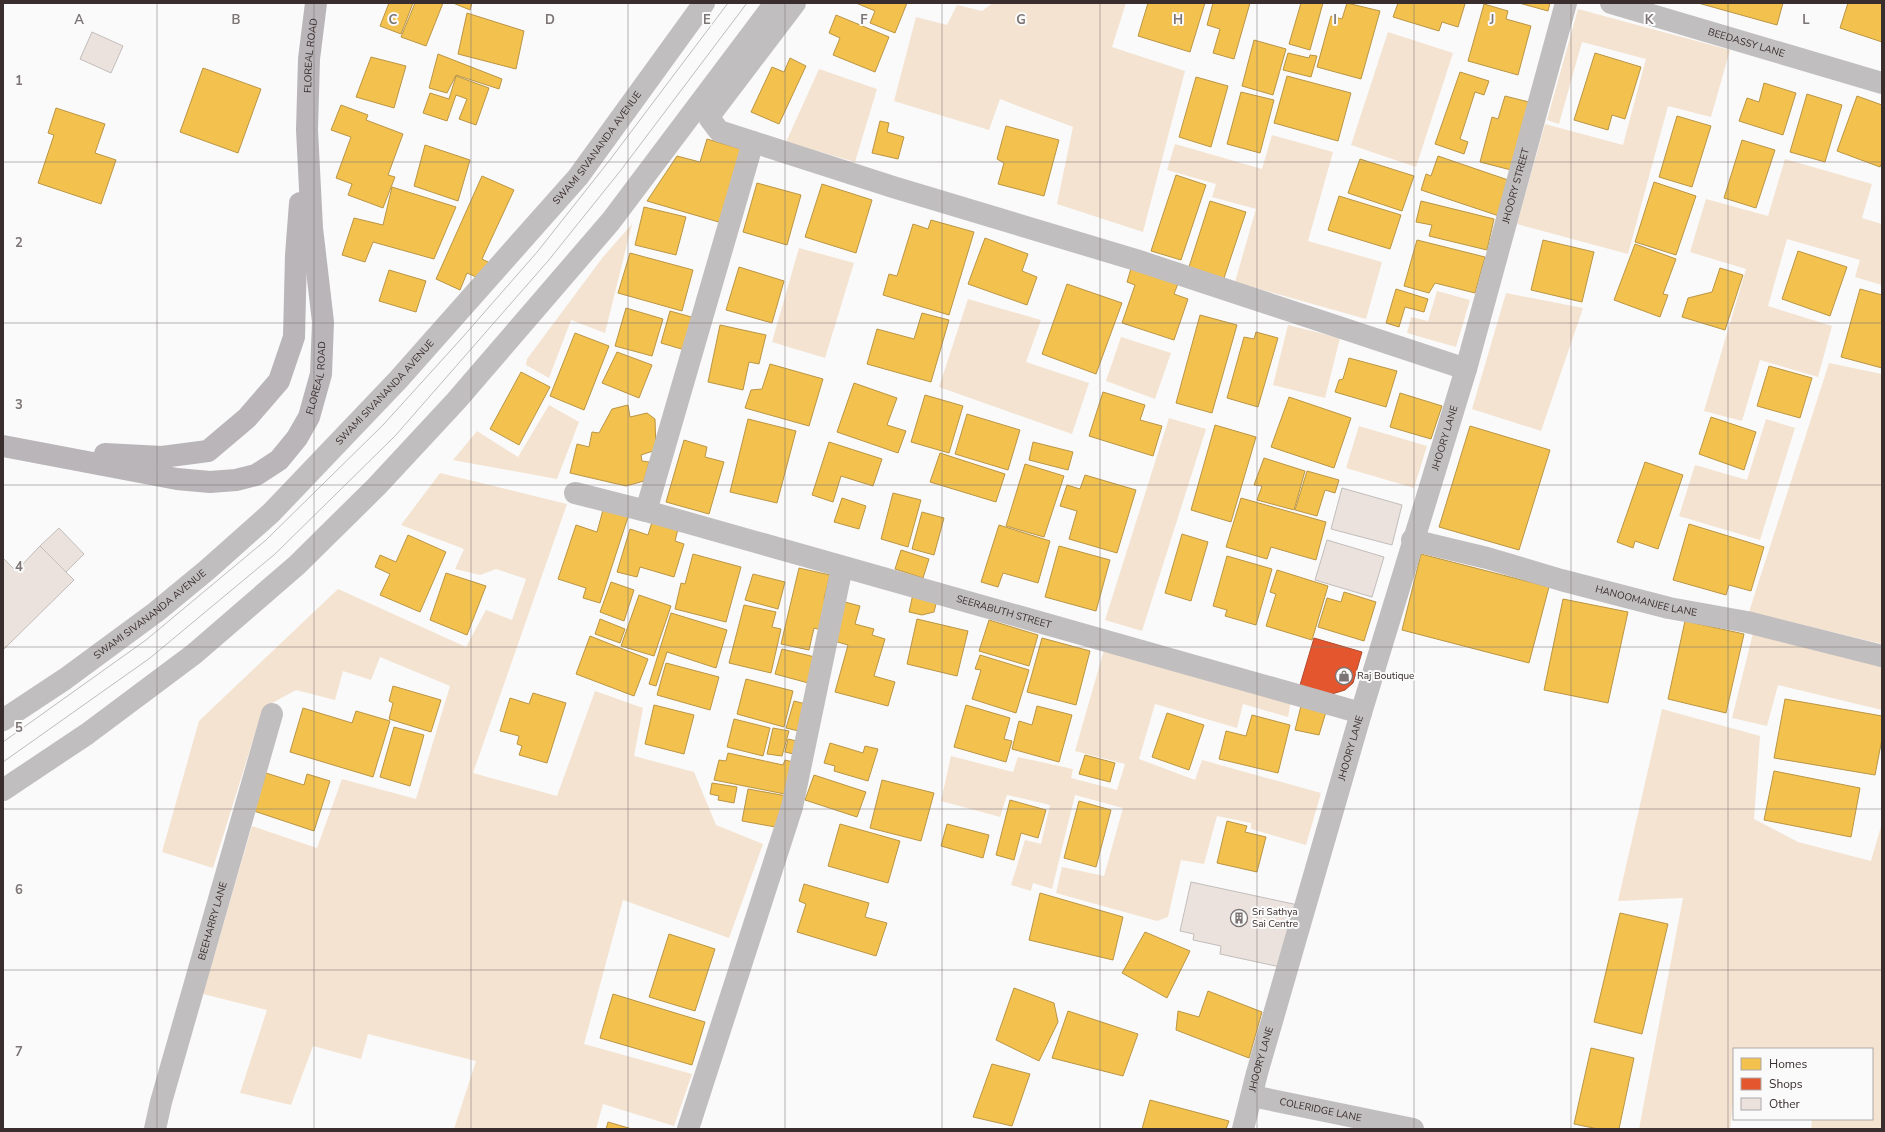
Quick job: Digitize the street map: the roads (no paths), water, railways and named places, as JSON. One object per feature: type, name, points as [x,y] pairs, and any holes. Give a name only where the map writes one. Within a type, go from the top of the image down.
[{"type":"main road","name":"FLOREAL ROAD","points":[[3,446],[177,480],[210,482],[236,480],[256,475],[279,460],[297,438],[309,417],[321,374],[323,322],[312,228],[307,130],[309,59],[316,3]]},
{"type":"main road","points":[[34,452],[162,457],[208,450],[247,418],[279,381],[294,337],[296,255],[307,130]]},
{"type":"street","name":"SWAMI SIVANANDA AVENUE","points":[[3,720],[65,679],[156,612],[207,570],[271,513],[398,380],[578,177],[704,3]]},
{"type":"street","points":[[3,790],[87,734],[194,654],[297,565],[377,486],[456,401],[611,221],[775,3]]},
{"type":"street","points":[[795,3],[713,111],[710,118],[719,131],[893,187],[1136,260],[1466,369]]},
{"type":"street","name":"JHOORY STREET","points":[[1466,369],[1566,3]]},
{"type":"street","name":"BEEDASSY LANE","points":[[1611,3],[1882,83]]},
{"type":"street","points":[[646,511],[753,142]]},
{"type":"street","name":"JHOORY LANE","points":[[1243,1129],[1257,1073],[1361,713],[1412,540],[1466,369]]},
{"type":"street","name":"SEERABUTH STREET","points":[[575,493],[646,511],[1361,713]]},
{"type":"street","name":"HANOOMANJEE LANE","points":[[1412,540],[1488,558],[1561,580],[1669,608],[1747,622],[1882,656]]},
{"type":"street","points":[[688,1129],[792,806],[842,566]]},
{"type":"street","name":"BEEHARRY LANE","points":[[155,1129],[161,1102],[272,714]]},
{"type":"street","name":"COLERIDGE LANE","points":[[1252,1096],[1412,1129]]},
{"type":"tram line","points":[[3,742],[146,640],[266,540],[383,425],[538,251],[609,161],[728,3]]},
{"type":"tram line","points":[[3,762],[150,658],[275,554],[395,436],[548,261],[621,170],[747,3]]},
{"type":"place","name":"Raj Boutique","points":[[1344,676]]},
{"type":"place","name":"Sri Sathya Sai Centre","points":[[1239,918]]}]
